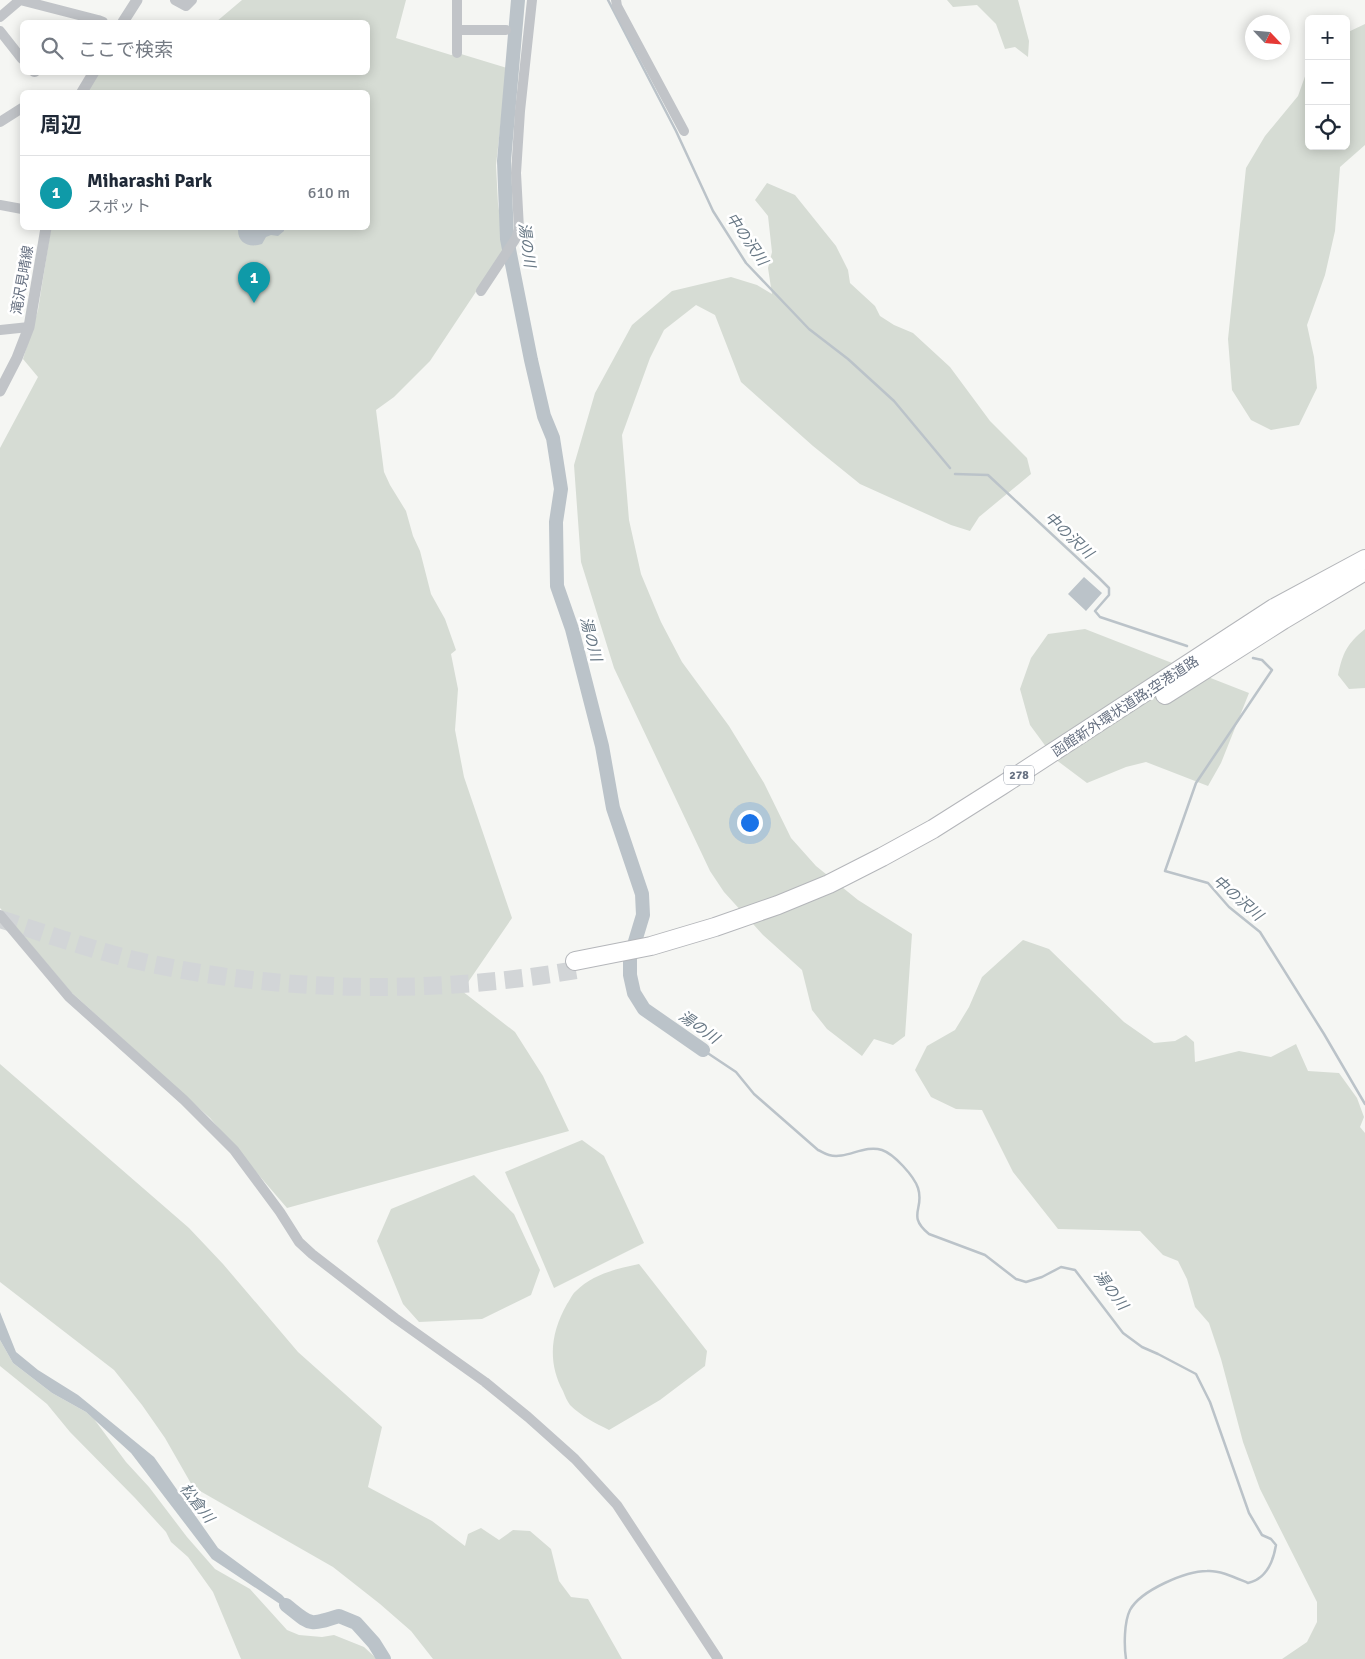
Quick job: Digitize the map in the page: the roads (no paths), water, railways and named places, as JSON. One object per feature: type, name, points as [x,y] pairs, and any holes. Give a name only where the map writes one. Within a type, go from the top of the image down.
[{"type":"highway","name":"函館新外環状道路;空港道路","points":[[651,949],[778,905],[829,884],[882,857],[993,791],[1274,608],[1365,559]]},
{"type":"highway","name":"函館新外環状道路;空港道路","points":[[576,965],[717,934],[832,890],[885,864],[990,803],[1283,620],[1365,572]]},
{"type":"street","points":[[0,17],[20,0],[98,20]]},
{"type":"street","points":[[125,20],[137,0]]},
{"type":"street","points":[[175,0],[186,6],[192,0]]},
{"type":"street","points":[[457,0],[457,53]]},
{"type":"street","points":[[481,291],[516,238],[520,219],[516,173],[520,111],[532,0]]},
{"type":"street","points":[[616,0],[617,6],[684,131]]},
{"type":"street","points":[[64,20],[69,12]]},
{"type":"street","points":[[457,30],[506,30]]},
{"type":"street","points":[[0,31],[20,56]]},
{"type":"street","points":[[83,90],[92,75]]},
{"type":"street","points":[[0,122],[20,109]]},
{"type":"street","points":[[0,205],[20,209]]},
{"type":"street","name":"滝沢見晴線","points":[[0,391],[18,358],[29,327],[46,230]]},
{"type":"street","points":[[0,330],[29,327]]},
{"type":"street","points":[[0,914],[69,997],[184,1100],[229,1145],[280,1212],[299,1242],[395,1318],[485,1382],[528,1417],[599,1484],[617,1505],[718,1659]]},
{"type":"waterway","name":"湯の川","points":[[518,0],[504,161],[507,239],[531,360],[544,416],[553,438],[561,489],[556,522],[557,586],[572,629],[602,746],[613,808],[642,894],[643,915],[630,958],[630,975],[634,993],[644,1009],[703,1050]]},
{"type":"waterway","name":"中の沢川","points":[[608,0],[676,131],[713,211],[746,263],[809,329],[848,359],[894,401],[950,468]]},
{"type":"waterway","name":"中の沢川","points":[[955,474],[988,475],[1099,578],[1109,588],[1109,595],[1095,611],[1100,617],[1187,646]]},
{"type":"waterway","name":"中の沢川","points":[[1253,658],[1262,660],[1272,670],[1196,783],[1165,871],[1208,883],[1229,907],[1260,932],[1365,1104]]},
{"type":"waterway","name":"湯の川","points":[[703,1050],[736,1072],[754,1094],[818,1150],[835,1156],[875,1149],[887,1152],[892,1156],[903,1166],[916,1183],[920,1195],[917,1217],[922,1227],[929,1234],[985,1255],[1016,1279],[1026,1282],[1042,1277],[1061,1267],[1075,1270],[1123,1333],[1142,1347],[1196,1374],[1210,1402],[1249,1513],[1262,1535],[1271,1539],[1276,1545],[1275,1552],[1271,1564],[1264,1574],[1260,1578],[1248,1583],[1217,1572],[1198,1572],[1176,1578],[1144,1595],[1130,1610],[1128,1615],[1125,1634],[1126,1659]]},
{"type":"waterway","name":"松倉川","points":[[286,1605],[300,1617],[310,1622],[339,1616],[356,1623],[374,1643],[384,1659]]},
{"type":"tunnel","points":[[0,919],[133,960],[204,974],[257,981],[364,987],[418,986],[524,978],[576,970]]},
{"type":"place","name":"Miharashi Park","points":[[254,303]]}]
